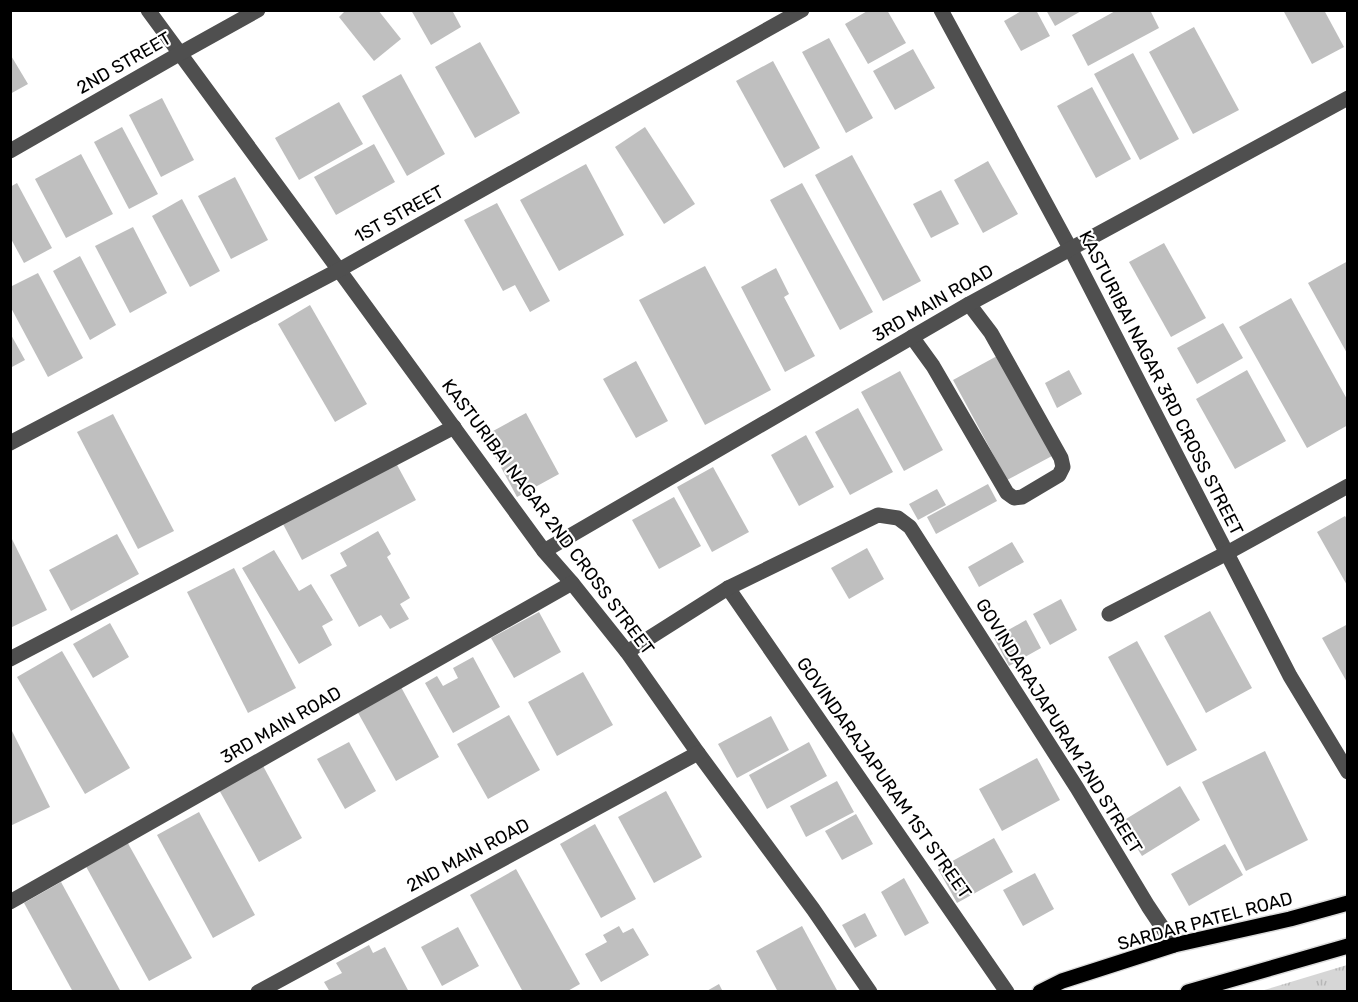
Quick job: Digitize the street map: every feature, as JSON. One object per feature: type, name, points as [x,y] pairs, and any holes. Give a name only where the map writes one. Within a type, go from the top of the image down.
[{"type":"main road","name":"SARDAR PATEL ROAD","points":[[1040,992],[1062,981],[1174,945],[1290,919],[1347,903]]},
{"type":"main road","points":[[1188,992],[1347,946]]},
{"type":"street","name":"KASTURIBAI NAGAR 2ND CROSS STREET","points":[[148,10],[544,551],[572,582],[627,652],[813,909],[870,992]]},
{"type":"street","name":"2ND STREET","points":[[10,151],[258,10]]},
{"type":"street","name":"1ST STREET","points":[[10,443],[339,270],[802,10]]},
{"type":"street","name":"KASTURIBAI NAGAR 3RD CROSS STREET","points":[[941,10],[1070,248],[1290,676],[1347,772]]},
{"type":"street","name":"3RD MAIN ROAD","points":[[544,551],[969,303],[1347,98]]},
{"type":"street","points":[[912,337],[933,366],[1007,493],[1014,498],[1022,497],[1059,475],[1063,467],[1061,458],[991,333],[969,303]]},
{"type":"street","points":[[10,659],[454,427]]},
{"type":"street","points":[[1109,614],[1227,553],[1347,486]]},
{"type":"street","name":"GOVINDARAJAPURAM 2ND STREET","points":[[728,588],[878,515],[898,518],[910,527],[1077,788],[1174,945]]},
{"type":"street","name":"3RD MAIN ROAD","points":[[10,902],[572,582]]},
{"type":"street","points":[[627,652],[728,588]]},
{"type":"street","name":"GOVINDARAJAPURAM 1ST STREET","points":[[728,588],[1007,992]]},
{"type":"street","name":"2ND MAIN ROAD","points":[[258,992],[698,753]]},
{"type":"green space","points":[[1347,965],[1347,991],[1261,991]]},
{"type":"building","points":[[346,10],[378,10],[401,39],[374,61],[339,17]]},
{"type":"building","points":[[411,10],[452,10],[461,27],[431,45]]},
{"type":"building","points":[[869,10],[887,10],[906,43],[868,64],[845,24]]},
{"type":"building","points":[[1023,10],[1036,10],[1050,36],[1021,51],[1004,21]]},
{"type":"building","points":[[1046,10],[1083,10],[1055,26]]},
{"type":"building","points":[[1117,10],[1150,10],[1159,28],[1088,66],[1072,35]]},
{"type":"building","points":[[1283,10],[1324,10],[1344,47],[1312,64]]},
{"type":"building","points":[[1194,27],[1239,110],[1193,134],[1149,52]]},
{"type":"building","points":[[829,38],[873,118],[846,133],[802,52]]},
{"type":"building","points":[[480,42],[520,113],[475,138],[435,67]]},
{"type":"building","points":[[913,49],[935,88],[895,110],[873,71]]},
{"type":"building","points":[[1133,53],[1179,139],[1140,160],[1094,74]]},
{"type":"building","points":[[10,54],[28,84],[10,94]]},
{"type":"building","points":[[773,61],[820,148],[784,168],[736,81]]},
{"type":"building","points":[[401,74],[445,154],[407,176],[362,96]]},
{"type":"building","points":[[1092,87],[1131,159],[1096,178],[1057,106]]},
{"type":"building","points":[[162,98],[194,160],[161,177],[129,115]]},
{"type":"building","points":[[339,102],[363,144],[299,180],[275,138]]},
{"type":"building","points":[[122,127],[158,194],[129,209],[94,142]]},
{"type":"building","points":[[645,127],[695,204],[664,224],[615,147]]},
{"type":"building","points":[[374,144],[395,182],[336,215],[314,177]]},
{"type":"building","points":[[81,154],[113,214],[66,238],[35,179]]},
{"type":"building","points":[[852,155],[921,281],[883,301],[815,175]]},
{"type":"building","points":[[988,161],[1018,214],[983,233],[954,180]]},
{"type":"building","points":[[586,164],[624,235],[559,271],[520,200]]},
{"type":"building","points":[[235,177],[268,240],[231,259],[198,196]]},
{"type":"building","points":[[17,183],[52,248],[24,263],[10,237],[10,187]]},
{"type":"building","points":[[802,183],[873,312],[840,330],[770,200]]},
{"type":"building","points":[[941,190],[959,224],[931,238],[913,204]]},
{"type":"building","points":[[182,199],[220,271],[190,287],[152,216]]},
{"type":"building","points":[[497,203],[550,301],[530,312],[515,285],[503,291],[464,220]]},
{"type":"building","points":[[133,227],[167,293],[130,313],[95,246]]},
{"type":"building","points":[[1164,243],[1206,318],[1171,337],[1129,262]]},
{"type":"building","points":[[80,256],[116,325],[90,340],[53,271]]},
{"type":"building","points":[[1348,261],[1348,355],[1308,283]]},
{"type":"building","points":[[705,266],[771,390],[705,425],[639,300]]},
{"type":"building","points":[[776,268],[789,294],[784,297],[815,356],[785,372],[741,287]]},
{"type":"building","points":[[38,273],[83,358],[48,377],[10,306],[10,287]]},
{"type":"building","points":[[1291,298],[1348,401],[1348,425],[1307,448],[1239,327]]},
{"type":"building","points":[[310,305],[367,404],[335,422],[278,324]]},
{"type":"building","points":[[1223,323],[1243,358],[1197,384],[1177,348]]},
{"type":"building","points":[[10,333],[25,360],[10,368]]},
{"type":"building","points":[[997,356],[1052,456],[1007,480],[953,380]]},
{"type":"building","points":[[636,361],[668,421],[636,438],[603,379]]},
{"type":"building","points":[[1069,370],[1082,394],[1057,408],[1045,383]]},
{"type":"building","points":[[1247,370],[1286,441],[1235,469],[1196,399]]},
{"type":"building","points":[[900,371],[943,450],[904,471],[861,392]]},
{"type":"building","points":[[858,408],[893,472],[850,495],[815,432]]},
{"type":"building","points":[[526,413],[559,474],[517,497],[484,436]]},
{"type":"building","points":[[113,414],[174,531],[138,549],[77,432]]},
{"type":"building","points":[[806,435],[834,487],[799,506],[771,455]]},
{"type":"building","points":[[396,463],[416,500],[302,560],[283,524]]},
{"type":"building","points":[[713,467],[749,532],[712,552],[677,487]]},
{"type":"building","points":[[988,484],[997,501],[936,534],[927,517]]},
{"type":"building","points":[[937,489],[946,505],[918,520],[909,504]]},
{"type":"building","points":[[674,497],[701,546],[659,569],[632,520]]},
{"type":"building","points":[[1345,516],[1348,521],[1348,587],[1317,532]]},
{"type":"building","points":[[378,531],[391,554],[387,557],[410,598],[400,604],[409,619],[390,629],[381,615],[359,627],[330,575],[347,566],[340,553]]},
{"type":"building","points":[[117,534],[139,574],[71,611],[49,570]]},
{"type":"building","points":[[10,535],[47,610],[10,628]]},
{"type":"building","points":[[1012,542],[1024,562],[979,587],[968,567]]},
{"type":"building","points":[[867,548],[884,579],[849,599],[831,568]]},
{"type":"building","points":[[274,550],[299,591],[311,584],[333,620],[322,626],[332,645],[299,664],[242,568]]},
{"type":"building","points":[[234,568],[296,688],[248,713],[187,592]]},
{"type":"building","points":[[1061,599],[1077,630],[1050,645],[1033,614]]},
{"type":"building","points":[[1210,611],[1252,688],[1206,713],[1164,636]]},
{"type":"building","points":[[539,612],[561,652],[514,678],[491,638]]},
{"type":"building","points":[[1026,620],[1041,648],[1009,666],[994,638]]},
{"type":"building","points":[[110,623],[129,657],[93,678],[73,644]]},
{"type":"building","points":[[1348,624],[1348,684],[1322,638]]},
{"type":"building","points":[[1137,641],[1197,750],[1167,766],[1108,657]]},
{"type":"building","points":[[62,651],[130,768],[85,794],[17,677]]},
{"type":"building","points":[[473,657],[500,707],[453,733],[425,683],[437,676],[443,686],[458,678],[453,668]]},
{"type":"building","points":[[583,672],[613,725],[557,756],[528,702]]},
{"type":"building","points":[[401,687],[439,757],[396,781],[357,711]]},
{"type":"building","points":[[509,715],[540,770],[488,799],[457,744]]},
{"type":"building","points":[[771,716],[789,750],[737,778],[718,744]]},
{"type":"building","points":[[10,727],[50,807],[10,826]]},
{"type":"building","points":[[349,742],[376,791],[345,809],[317,759]]},
{"type":"building","points":[[809,742],[827,776],[767,809],[749,775]]},
{"type":"building","points":[[1265,751],[1308,840],[1246,871],[1202,782]]},
{"type":"building","points":[[1037,758],[1060,800],[1002,831],[979,789]]},
{"type":"building","points":[[262,764],[302,838],[259,862],[218,788]]},
{"type":"building","points":[[837,781],[854,812],[806,837],[790,806]]},
{"type":"building","points":[[1180,786],[1200,820],[1142,856],[1121,822]]},
{"type":"building","points":[[666,791],[702,857],[654,883],[618,817]]},
{"type":"building","points":[[199,812],[255,915],[213,938],[157,835]]},
{"type":"building","points":[[856,814],[873,844],[842,860],[825,831]]},
{"type":"building","points":[[595,824],[636,899],[601,918],[560,844]]},
{"type":"building","points":[[125,838],[192,958],[149,981],[83,861]]},
{"type":"building","points":[[994,838],[1013,872],[957,903],[938,869]]},
{"type":"building","points":[[1225,844],[1243,875],[1189,906],[1171,874]]},
{"type":"building","points":[[516,869],[580,984],[566,992],[523,992],[470,895]]},
{"type":"building","points":[[1035,873],[1054,909],[1023,926],[1003,890]]},
{"type":"building","points":[[904,878],[929,923],[905,936],[881,892]]},
{"type":"building","points":[[61,882],[121,992],[73,992],[24,903]]},
{"type":"building","points":[[865,913],[877,936],[855,948],[842,925]]},
{"type":"building","points":[[619,926],[623,933],[633,928],[649,955],[601,982],[585,954],[607,942],[603,935]]},
{"type":"building","points":[[802,926],[838,992],[778,992],[756,951]]},
{"type":"building","points":[[458,927],[479,966],[442,986],[421,947]]},
{"type":"building","points":[[369,945],[373,953],[385,947],[409,992],[330,992],[324,982],[342,973],[336,963]]},
{"type":"building","points":[[719,984],[723,992],[705,992]]}]
